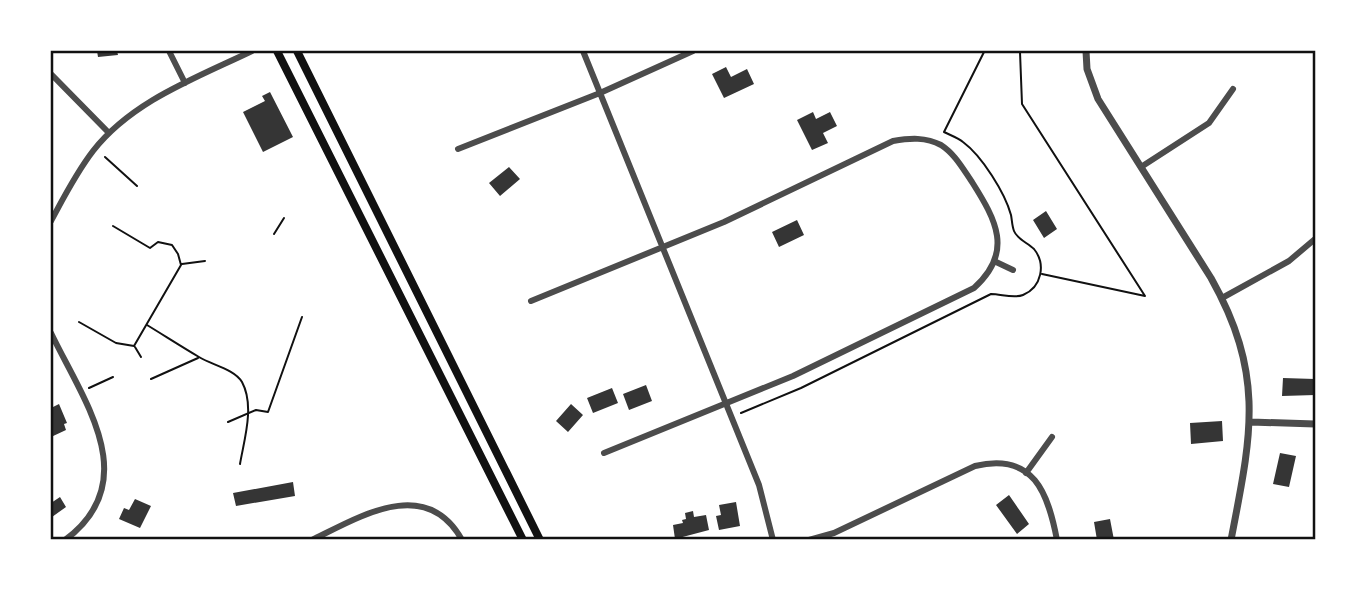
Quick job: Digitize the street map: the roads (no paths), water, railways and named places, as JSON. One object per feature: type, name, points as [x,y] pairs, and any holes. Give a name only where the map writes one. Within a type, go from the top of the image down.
[{"type":"main road","points":[[277,51],[523,540]]},
{"type":"main road","points":[[297,51],[540,540]]},
{"type":"street","points":[[169,51],[185,83]]},
{"type":"street","points":[[51,221],[80,169],[109,132],[133,112],[252,51]]},
{"type":"street","points":[[583,51],[759,485],[773,540]]},
{"type":"street","points":[[458,149],[600,93],[693,51]]},
{"type":"street","points":[[1086,51],[1087,69],[1098,99],[1222,298],[1238,336],[1250,394],[1251,422],[1231,540]]},
{"type":"street","points":[[51,74],[109,132]]},
{"type":"street","points":[[1141,167],[1209,122],[1233,89]]},
{"type":"street","points":[[531,301],[724,222],[893,141],[907,138],[929,140],[940,145],[958,161],[996,223],[998,237],[994,261],[982,280],[966,292],[793,376],[604,453]]},
{"type":"street","points":[[1222,298],[1289,261],[1315,239]]},
{"type":"street","points":[[994,261],[1013,270]]},
{"type":"street","points":[[51,334],[100,437],[106,468],[103,485],[92,512],[65,540]]},
{"type":"street","points":[[1251,422],[1315,424]]},
{"type":"street","points":[[1026,473],[1052,437]]},
{"type":"street","points":[[809,540],[834,533],[975,466],[1001,463],[1026,473],[1036,481],[1048,499],[1057,540]]},
{"type":"street","points":[[312,540],[372,511],[397,505],[415,506],[438,514],[457,530],[462,540]]}]
